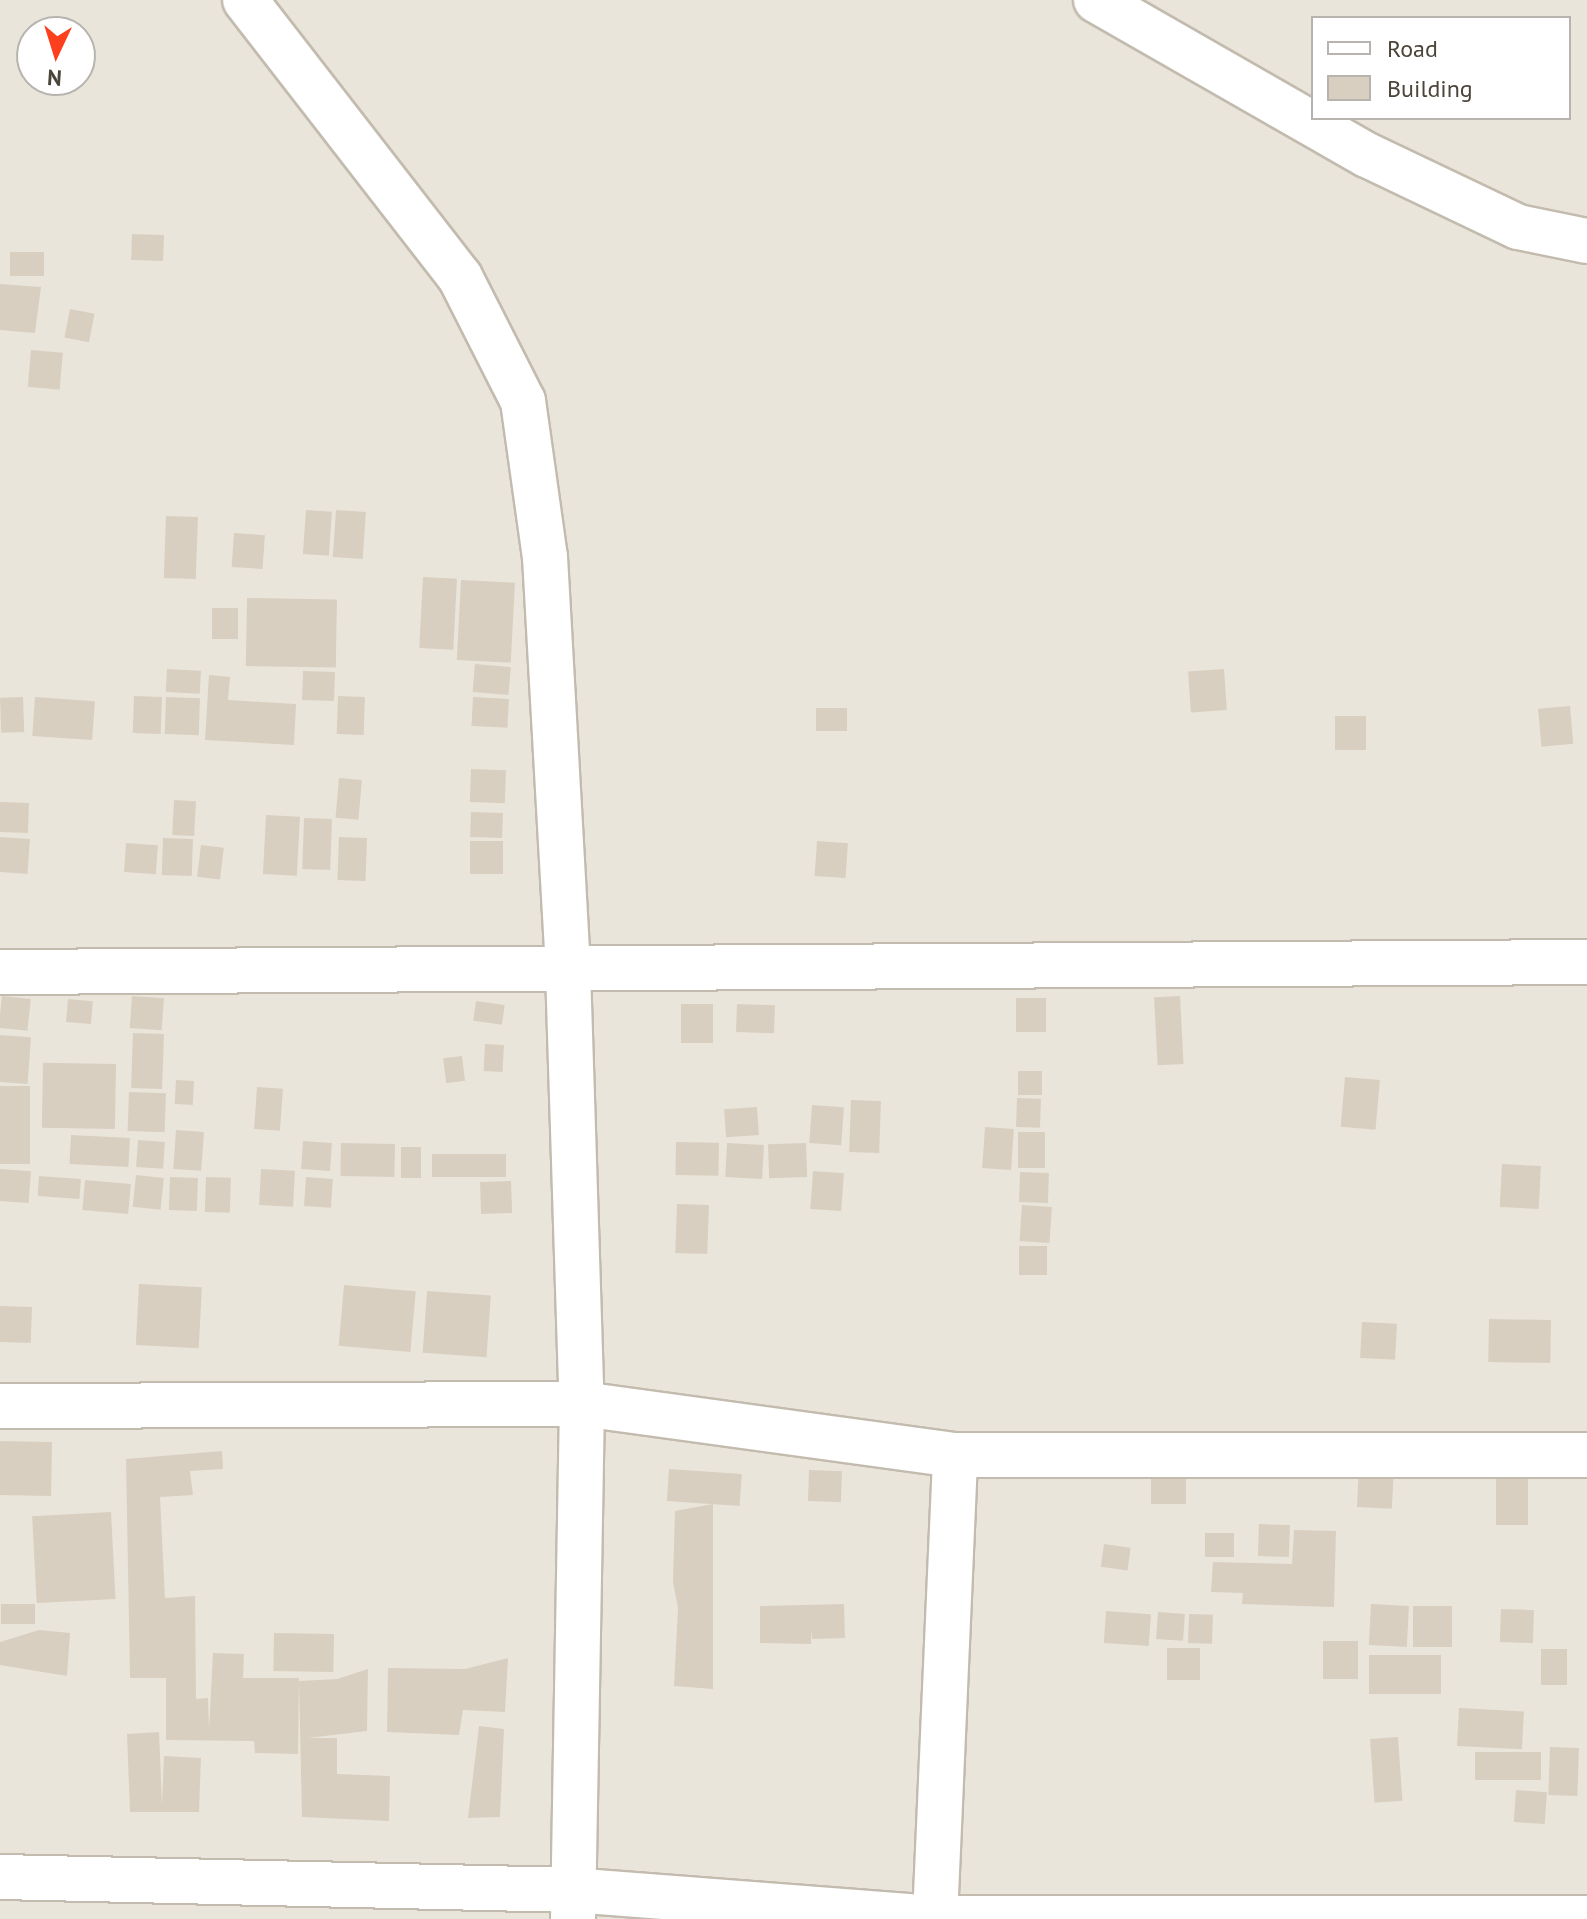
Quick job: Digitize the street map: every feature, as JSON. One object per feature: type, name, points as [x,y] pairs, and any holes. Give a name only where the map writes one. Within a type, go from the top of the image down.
[{"type":"street","points":[[245,0],[460,277],[523,401],[545,557],[568,970],[582,1404],[573,1904]]},
{"type":"street","points":[[1096,0],[1367,155],[1518,227],[1587,241]]},
{"type":"street","points":[[0,972],[1587,962]]},
{"type":"street","points":[[0,1406],[582,1404],[955,1455],[1587,1455]]},
{"type":"street","points":[[935,1918],[955,1455]]},
{"type":"street","points":[[0,1877],[935,1918],[1587,1918]]},
{"type":"shaded area","points":[[0,0],[1587,0],[1587,1919],[0,1919]]},
{"type":"building","points":[[132,234],[164,235],[163,261],[131,260]]},
{"type":"building","points":[[10,252],[44,252],[44,276],[10,276]]},
{"type":"building","points":[[0,284],[41,287],[35,333],[0,330]]},
{"type":"building","points":[[70,309],[95,314],[89,342],[64,337]]},
{"type":"building","points":[[31,350],[63,353],[60,390],[28,387]]},
{"type":"building","points":[[306,510],[332,512],[329,556],[303,554]]},
{"type":"building","points":[[336,510],[366,512],[363,559],[333,557]]},
{"type":"building","points":[[166,516],[198,517],[196,579],[164,578]]},
{"type":"building","points":[[234,533],[265,535],[263,569],[232,567]]},
{"type":"building","points":[[423,577],[457,579],[453,650],[419,648]]},
{"type":"building","points":[[461,580],[515,583],[511,663],[457,660]]},
{"type":"building","points":[[247,598],[337,600],[336,668],[246,666]]},
{"type":"building","points":[[212,608],[238,608],[238,639],[212,639]]},
{"type":"building","points":[[475,664],[511,667],[508,695],[473,692]]},
{"type":"building","points":[[167,669],[201,671],[200,694],[166,692]]},
{"type":"building","points":[[1224,669],[1227,710],[1191,712],[1188,672]]},
{"type":"building","points":[[303,671],[335,672],[334,701],[302,700]]},
{"type":"building","points":[[209,675],[230,677],[228,700],[296,704],[294,745],[205,740]]},
{"type":"building","points":[[134,696],[162,697],[161,734],[133,733]]},
{"type":"building","points":[[338,696],[365,697],[364,735],[337,734]]},
{"type":"building","points":[[23,697],[24,732],[1,733],[0,698]]},
{"type":"building","points":[[35,697],[95,701],[92,740],[32,736]]},
{"type":"building","points":[[166,697],[200,698],[199,735],[165,734]]},
{"type":"building","points":[[473,697],[509,699],[507,728],[471,726]]},
{"type":"building","points":[[1570,706],[1573,744],[1541,747],[1538,709]]},
{"type":"building","points":[[816,708],[847,708],[847,731],[816,731]]},
{"type":"building","points":[[1335,716],[1366,716],[1366,750],[1335,750]]},
{"type":"building","points":[[471,769],[506,770],[505,803],[470,802]]},
{"type":"building","points":[[339,778],[362,780],[358,820],[336,818]]},
{"type":"building","points":[[174,800],[196,801],[194,836],[172,835]]},
{"type":"building","points":[[0,802],[29,803],[28,833],[0,832]]},
{"type":"building","points":[[471,812],[503,813],[502,838],[470,837]]},
{"type":"building","points":[[266,815],[300,817],[297,876],[263,874]]},
{"type":"building","points":[[304,818],[332,819],[330,870],[302,869]]},
{"type":"building","points":[[0,837],[30,839],[27,874],[0,872]]},
{"type":"building","points":[[339,837],[367,838],[365,881],[337,880]]},
{"type":"building","points":[[163,838],[193,839],[192,876],[162,875]]},
{"type":"building","points":[[470,841],[503,841],[503,874],[470,874]]},
{"type":"building","points":[[817,841],[848,843],[845,878],[815,876]]},
{"type":"building","points":[[126,843],[158,845],[156,874],[124,872]]},
{"type":"building","points":[[201,845],[224,848],[220,880],[197,877]]},
{"type":"building","points":[[2,996],[31,999],[27,1031],[0,1028]]},
{"type":"building","points":[[132,996],[164,998],[162,1030],[130,1028]]},
{"type":"building","points":[[1180,996],[1184,1064],[1158,1065],[1154,997]]},
{"type":"building","points":[[1016,998],[1046,998],[1046,1032],[1016,1032]]},
{"type":"building","points":[[68,999],[93,1001],[91,1024],[66,1022]]},
{"type":"building","points":[[476,1001],[505,1005],[502,1025],[473,1021]]},
{"type":"building","points":[[681,1004],[713,1004],[713,1043],[681,1043]]},
{"type":"building","points":[[737,1004],[775,1005],[774,1033],[736,1032]]},
{"type":"building","points":[[133,1033],[164,1034],[162,1089],[131,1088]]},
{"type":"building","points":[[0,1035],[31,1037],[28,1084],[0,1082]]},
{"type":"building","points":[[485,1044],[504,1045],[503,1072],[484,1071]]},
{"type":"building","points":[[462,1056],[465,1081],[446,1083],[443,1058]]},
{"type":"building","points":[[43,1063],[116,1064],[115,1129],[42,1128]]},
{"type":"building","points":[[1018,1071],[1042,1071],[1042,1095],[1018,1095]]},
{"type":"building","points":[[1345,1077],[1380,1080],[1376,1130],[1341,1127]]},
{"type":"building","points":[[176,1080],[194,1081],[193,1105],[175,1104]]},
{"type":"building","points":[[0,1086],[30,1086],[30,1164],[0,1164]]},
{"type":"building","points":[[257,1087],[283,1089],[280,1131],[254,1129]]},
{"type":"building","points":[[129,1092],[166,1093],[165,1132],[128,1131]]},
{"type":"building","points":[[1017,1098],[1041,1099],[1040,1128],[1016,1127]]},
{"type":"building","points":[[851,1100],[881,1101],[879,1153],[849,1152]]},
{"type":"building","points":[[812,1105],[844,1107],[841,1145],[809,1143]]},
{"type":"building","points":[[757,1107],[759,1135],[726,1137],[724,1109]]},
{"type":"building","points":[[985,1127],[1014,1129],[1011,1170],[982,1168]]},
{"type":"building","points":[[176,1130],[204,1132],[201,1171],[173,1169]]},
{"type":"building","points":[[1018,1132],[1045,1132],[1045,1168],[1018,1168]]},
{"type":"building","points":[[71,1135],[130,1138],[128,1167],[69,1164]]},
{"type":"building","points":[[138,1140],[165,1142],[163,1169],[136,1167]]},
{"type":"building","points":[[303,1141],[332,1143],[330,1171],[301,1169]]},
{"type":"building","points":[[676,1142],[719,1143],[718,1176],[675,1175]]},
{"type":"building","points":[[341,1143],[395,1144],[394,1177],[340,1176]]},
{"type":"building","points":[[727,1143],[764,1145],[762,1179],[725,1177]]},
{"type":"building","points":[[806,1143],[807,1177],[769,1178],[768,1144]]},
{"type":"building","points":[[401,1147],[421,1147],[421,1178],[401,1178]]},
{"type":"building","points":[[432,1154],[506,1154],[506,1177],[432,1177]]},
{"type":"building","points":[[1502,1164],[1541,1166],[1539,1209],[1500,1207]]},
{"type":"building","points":[[0,1169],[31,1171],[29,1203],[0,1201]]},
{"type":"building","points":[[261,1169],[295,1171],[293,1207],[259,1205]]},
{"type":"building","points":[[813,1171],[844,1173],[841,1211],[810,1209]]},
{"type":"building","points":[[1020,1172],[1049,1173],[1048,1203],[1019,1202]]},
{"type":"building","points":[[136,1175],[164,1178],[161,1210],[133,1207]]},
{"type":"building","points":[[39,1176],[81,1179],[80,1199],[38,1196]]},
{"type":"building","points":[[170,1177],[198,1178],[197,1211],[169,1210]]},
{"type":"building","points":[[206,1177],[231,1178],[230,1213],[205,1212]]},
{"type":"building","points":[[306,1177],[333,1179],[331,1208],[304,1206]]},
{"type":"building","points":[[85,1180],[131,1184],[128,1214],[82,1210]]},
{"type":"building","points":[[511,1181],[512,1213],[481,1214],[480,1182]]},
{"type":"building","points":[[677,1204],[709,1205],[707,1254],[675,1253]]},
{"type":"building","points":[[1022,1205],[1052,1207],[1049,1243],[1019,1241]]},
{"type":"building","points":[[1019,1246],[1047,1246],[1047,1275],[1019,1275]]},
{"type":"building","points":[[139,1284],[202,1287],[199,1348],[136,1345]]},
{"type":"building","points":[[344,1285],[416,1291],[410,1352],[339,1346]]},
{"type":"building","points":[[427,1291],[491,1295],[487,1357],[423,1353]]},
{"type":"building","points":[[0,1306],[32,1307],[31,1343],[0,1342]]},
{"type":"building","points":[[1489,1319],[1551,1320],[1550,1363],[1488,1362]]},
{"type":"building","points":[[1362,1322],[1397,1324],[1395,1360],[1360,1358]]},
{"type":"building","points":[[0,1441],[52,1442],[51,1496],[0,1495]]},
{"type":"building","points":[[222,1451],[223,1469],[190,1471],[193,1495],[160,1497],[165,1598],[195,1596],[196,1699],[208,1698],[209,1730],[213,1653],[244,1654],[243,1678],[299,1678],[298,1754],[255,1753],[254,1741],[166,1740],[166,1678],[130,1678],[126,1459]]},
{"type":"building","points":[[1359,1467],[1394,1469],[1392,1509],[1357,1507]]},
{"type":"building","points":[[669,1469],[742,1474],[740,1506],[667,1501]]},
{"type":"building","points":[[1151,1469],[1186,1469],[1186,1504],[1151,1504]]},
{"type":"building","points":[[809,1470],[842,1471],[841,1502],[808,1501]]},
{"type":"building","points":[[1496,1474],[1528,1474],[1528,1525],[1496,1525]]},
{"type":"building","points":[[713,1504],[713,1689],[674,1686],[678,1608],[673,1582],[675,1511]]},
{"type":"building","points":[[111,1512],[116,1599],[37,1603],[32,1516]]},
{"type":"building","points":[[1259,1524],[1290,1525],[1289,1557],[1258,1556]]},
{"type":"building","points":[[1294,1530],[1336,1531],[1334,1607],[1242,1604],[1243,1593],[1211,1592],[1213,1562],[1292,1564]]},
{"type":"building","points":[[1205,1533],[1234,1533],[1234,1557],[1205,1557]]},
{"type":"building","points":[[1104,1544],[1131,1548],[1128,1571],[1101,1567]]},
{"type":"building","points":[[1,1604],[35,1604],[35,1624],[1,1624]]},
{"type":"building","points":[[844,1604],[845,1638],[812,1639],[811,1629],[811,1644],[760,1643],[760,1606]]},
{"type":"building","points":[[1371,1604],[1409,1606],[1407,1647],[1369,1645]]},
{"type":"building","points":[[1413,1606],[1452,1606],[1452,1647],[1413,1647]]},
{"type":"building","points":[[1501,1609],[1534,1610],[1533,1643],[1500,1642]]},
{"type":"building","points":[[1106,1611],[1151,1614],[1149,1646],[1104,1643]]},
{"type":"building","points":[[1158,1612],[1185,1614],[1183,1641],[1156,1639]]},
{"type":"building","points":[[1189,1614],[1213,1615],[1212,1644],[1188,1643]]},
{"type":"building","points":[[39,1630],[70,1633],[67,1676],[0,1665],[0,1642]]},
{"type":"building","points":[[274,1633],[334,1634],[333,1672],[273,1671]]},
{"type":"building","points":[[1323,1641],[1358,1641],[1358,1679],[1323,1679]]},
{"type":"building","points":[[1167,1648],[1200,1648],[1200,1680],[1167,1680]]},
{"type":"building","points":[[1541,1649],[1567,1649],[1567,1685],[1541,1685]]},
{"type":"building","points":[[1369,1655],[1441,1655],[1441,1694],[1369,1694]]},
{"type":"building","points":[[508,1658],[505,1712],[463,1710],[459,1735],[387,1732],[388,1668],[465,1669]]},
{"type":"building","points":[[368,1669],[367,1731],[308,1738],[337,1738],[337,1774],[390,1776],[389,1821],[302,1817],[299,1681],[337,1679]]},
{"type":"building","points":[[1459,1708],[1524,1711],[1522,1749],[1457,1746]]},
{"type":"building","points":[[479,1726],[504,1729],[500,1817],[468,1818]]},
{"type":"building","points":[[159,1732],[162,1805],[164,1756],[201,1758],[199,1812],[130,1812],[127,1734]]},
{"type":"building","points":[[1398,1737],[1402,1801],[1375,1803],[1370,1739]]},
{"type":"building","points":[[1550,1747],[1579,1748],[1577,1796],[1548,1795]]},
{"type":"building","points":[[1475,1752],[1541,1752],[1541,1780],[1475,1780]]},
{"type":"building","points":[[1516,1790],[1547,1792],[1545,1824],[1514,1822]]}]
